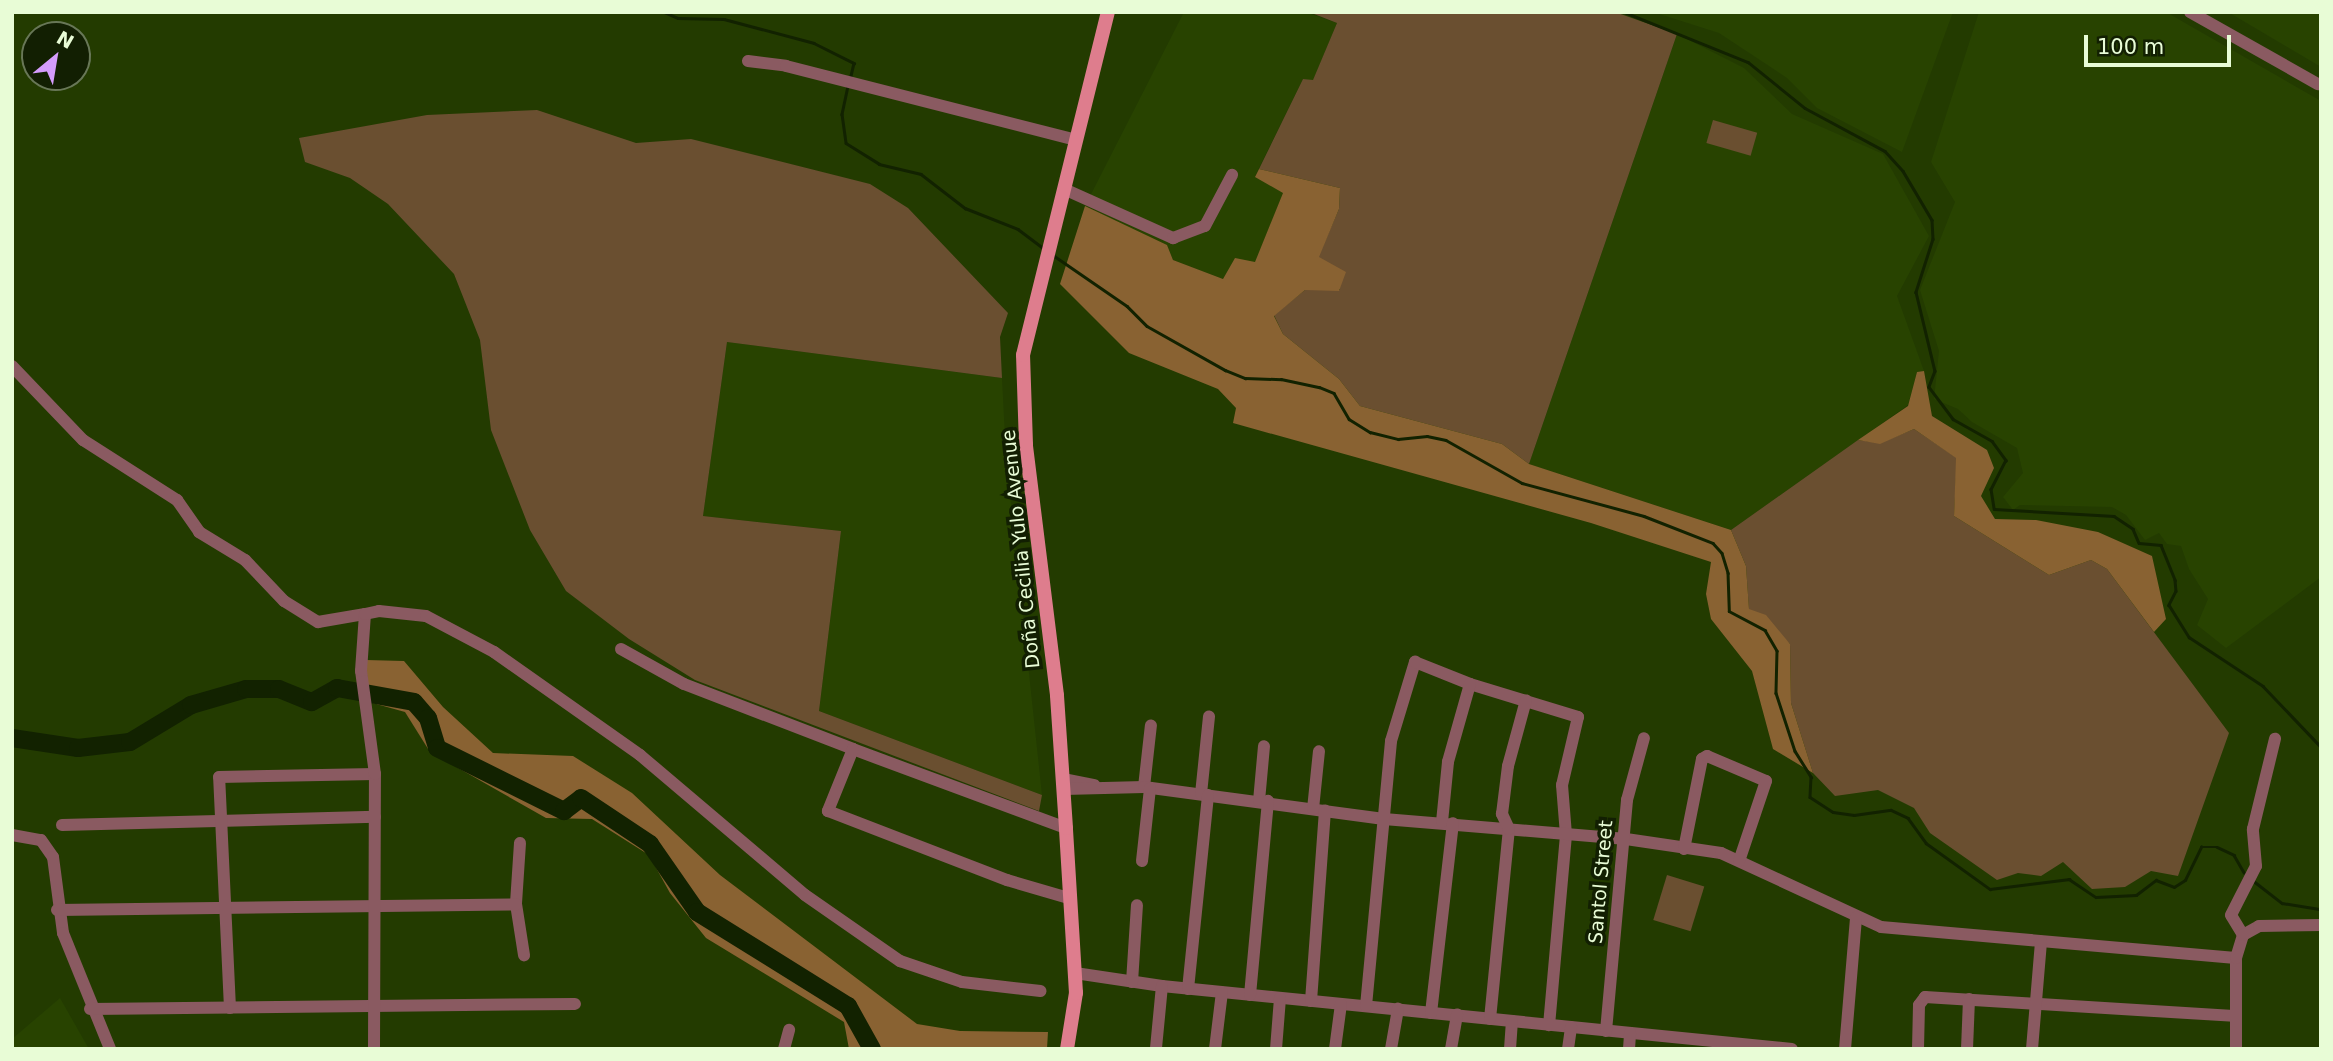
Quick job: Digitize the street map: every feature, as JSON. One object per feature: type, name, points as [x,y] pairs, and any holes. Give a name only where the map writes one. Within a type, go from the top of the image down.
[{"type":"main road","name":"Doña Cecilia Yulo Avenue","points":[[1067,1049],[1075,974],[1068,898],[1066,828],[1026,445],[1023,355],[1040,272],[1064,189],[1108,12]]},
{"type":"street","points":[[2190,12],[2318,84]]},
{"type":"street","points":[[748,61],[786,66],[1076,140]]},
{"type":"street","points":[[1064,189],[1172,237],[1205,226],[1232,175]]},
{"type":"street","points":[[12,366],[83,440],[177,499],[198,533],[245,561],[284,601],[318,622],[365,614],[426,616],[494,652],[640,755],[805,895],[900,961],[962,982],[1040,991]]},
{"type":"street","points":[[365,614],[361,671],[375,774],[374,908],[377,1006],[374,1049]]},
{"type":"street","points":[[621,649],[684,684],[1066,828]]},
{"type":"street","points":[[1366,1006],[1391,741],[1415,662],[1470,684],[1578,717],[1562,785],[1566,835],[1549,1025]]},
{"type":"street","points":[[1431,1013],[1447,822],[1448,762],[1470,684]]},
{"type":"street","points":[[1490,1019],[1509,829],[1502,814],[1508,766],[1526,700]]},
{"type":"street","points":[[1188,989],[1209,716]]},
{"type":"street","points":[[1142,860],[1151,725]]},
{"type":"street","name":"Santol Street","points":[[1606,1031],[1626,839],[1627,800],[1644,738]]},
{"type":"street","points":[[2243,935],[2231,915],[2234,902],[2256,866],[2253,829],[2275,739]]},
{"type":"street","points":[[1250,995],[1264,746]]},
{"type":"street","points":[[853,749],[828,811],[983,871],[1068,898]]},
{"type":"street","points":[[1311,1001],[1319,751]]},
{"type":"street","points":[[1684,849],[1702,759],[1707,756],[1766,781],[1739,861]]},
{"type":"street","points":[[230,1008],[219,777],[375,774]]},
{"type":"street","points":[[1063,784],[1078,779],[1094,785],[1263,801],[1384,820],[1447,822],[1626,839],[1721,853],[1856,917],[1881,926],[2236,958]]},
{"type":"street","points":[[62,825],[375,817]]},
{"type":"street","points":[[12,835],[41,840],[53,857],[57,910],[90,1009],[110,1049]]},
{"type":"street","points":[[520,843],[516,904],[524,955]]},
{"type":"street","points":[[57,910],[227,911],[516,904]]},
{"type":"street","points":[[1132,982],[1137,905]]},
{"type":"street","points":[[1845,1049],[1856,917]]},
{"type":"street","points":[[2236,1049],[2233,1016],[2236,958],[2243,935],[2259,926],[2321,925]]},
{"type":"street","points":[[2032,1049],[2034,1004],[2042,941]]},
{"type":"street","points":[[1075,974],[1188,989],[1630,1033],[1688,1043],[1791,1049]]},
{"type":"street","points":[[1156,1048],[1162,986]]},
{"type":"street","points":[[1215,1049],[1222,992]]},
{"type":"street","points":[[1276,1049],[1280,998]]},
{"type":"street","points":[[1918,1049],[1921,1000],[1969,999],[2233,1016]]},
{"type":"street","points":[[1967,1049],[1969,999]]},
{"type":"street","points":[[90,1009],[575,1004]]},
{"type":"street","points":[[1335,1049],[1341,1004]]},
{"type":"street","points":[[1391,1049],[1398,1009]]},
{"type":"street","points":[[1451,1049],[1457,1016]]},
{"type":"street","points":[[1510,1049],[1512,1021]]},
{"type":"street","points":[[1569,1049],[1571,1027]]},
{"type":"street","points":[[785,1049],[789,1030]]},
{"type":"street","points":[[1629,1049],[1630,1033]]},
{"type":"shaded area","points":[[1184,12],[1305,12],[1337,23],[1313,81],[1303,79],[1255,176],[1283,193],[1255,263],[1235,259],[1223,279],[1173,260],[1167,245],[1085,206]]},
{"type":"shaded area","points":[[1309,12],[1615,12],[1677,34],[1529,464],[1502,444],[1360,406],[1339,379],[1283,334],[1274,315],[1305,290],[1340,290],[1318,257],[1339,209],[1340,188],[1259,169],[1303,79],[1313,80],[1337,23]]},
{"type":"shaded area","points":[[1653,12],[1953,12],[1902,152],[1817,108],[1787,78],[1719,33]]},
{"type":"shaded area","points":[[1979,12],[2166,12],[2321,101],[2317,361],[2321,577],[2226,648],[2197,625],[2208,599],[2189,569],[2181,546],[2167,544],[2159,533],[2145,540],[2126,515],[2112,507],[2020,505],[2013,510],[2003,497],[2023,473],[2017,448],[1972,422],[1958,409],[1934,399],[1939,351],[1920,290],[1955,202],[1931,162]]},
{"type":"shaded area","points":[[2228,12],[2321,12],[2321,67]]},
{"type":"shaded area","points":[[1677,34],[1744,68],[1792,114],[1883,154],[1929,236],[1897,296],[1924,371],[1917,372],[1908,405],[1731,530],[1529,464]]},
{"type":"shaded area","points":[[537,110],[636,143],[691,139],[870,184],[908,208],[1008,313],[1000,337],[1002,378],[727,342],[703,516],[841,531],[819,711],[1042,795],[1039,811],[695,680],[629,639],[566,591],[530,530],[491,430],[480,340],[454,274],[388,204],[350,178],[305,162],[299,138],[427,115]]},
{"type":"shaded area","points":[[1713,120],[1757,133],[1751,156],[1706,143]]},
{"type":"shaded area","points":[[1259,169],[1340,188],[1339,209],[1319,257],[1346,272],[1339,291],[1305,290],[1274,316],[1283,334],[1339,379],[1360,406],[1502,444],[1529,464],[1731,530],[1746,566],[1749,609],[1766,615],[1790,644],[1791,703],[1813,773],[1773,749],[1752,671],[1711,619],[1706,594],[1711,562],[1591,523],[1233,423],[1236,408],[1218,389],[1129,353],[1060,284],[1085,206],[1167,245],[1173,260],[1223,279],[1235,258],[1255,262],[1283,193],[1255,177]]},
{"type":"shaded area","points":[[727,342],[1002,378],[1006,457],[1042,795],[819,711],[841,531],[703,516]]},
{"type":"shaded area","points":[[1924,371],[1932,416],[1987,450],[1994,468],[1981,496],[1995,519],[2036,520],[2098,532],[2152,556],[2166,619],[2154,632],[2107,569],[2091,560],[2049,575],[1954,516],[1956,458],[1914,429],[1880,444],[1858,440],[1908,406],[1917,372]]},
{"type":"shaded area","points":[[1914,429],[1957,458],[1954,516],[2049,575],[2091,560],[2107,569],[2229,733],[2178,876],[2151,871],[2125,887],[2092,889],[2063,862],[2041,876],[2018,873],[1997,880],[1930,833],[1914,808],[1878,790],[1835,796],[1813,773],[1791,703],[1790,644],[1749,610],[1746,566],[1731,530],[1858,440],[1880,443]]},
{"type":"shaded area","points":[[366,660],[404,661],[443,707],[493,753],[573,756],[632,793],[720,875],[917,1024],[960,1031],[1048,1032],[1047,1049],[849,1049],[844,1022],[706,938],[670,893],[649,855],[592,819],[546,818],[430,752],[405,712],[369,702]]},
{"type":"shaded area","points":[[1667,875],[1704,886],[1691,931],[1653,920]]},
{"type":"shaded area","points":[[60,998],[89,1049],[12,1049],[12,1039]]},
{"type":"waterway","points":[[664,12],[678,18],[724,19],[814,43],[854,63],[851,76]]},
{"type":"waterway","points":[[1624,12],[1748,62],[1805,108],[1885,151],[1903,171],[1932,220],[1933,239],[1916,292],[1935,371],[1929,387],[1953,419],[1992,441],[2006,460],[1991,489],[1994,509],[2114,516],[2133,529],[2139,543],[2161,545],[2175,580],[2176,591],[2169,605],[2189,637],[2263,686],[2321,747]]},
{"type":"waterway","points":[[848,86],[842,114],[846,143],[879,164],[921,174],[965,208],[1018,229],[1045,249]]},
{"type":"waterway","points":[[1053,255],[1127,306],[1147,326],[1225,370],[1245,378],[1281,379],[1319,387],[1334,393],[1349,419],[1370,432],[1398,439],[1427,436],[1446,440],[1522,483],[1644,516],[1713,543],[1722,553],[1728,573],[1729,611],[1765,630],[1777,651],[1776,693],[1795,751],[1811,777],[1810,797],[1833,812],[1854,815],[1891,810],[1908,818],[1926,843],[1990,889],[2069,879],[2096,897],[2136,895],[2156,880],[2174,887],[2185,880],[2201,847],[2217,847],[2234,855],[2244,872]]},
{"type":"waterway","points":[[12,738],[78,748],[130,742],[191,705],[246,689],[279,689],[312,702],[337,688],[414,702],[428,718],[437,748],[564,811],[581,798],[650,844],[697,912],[848,1006],[872,1049]]},
{"type":"waterway","points":[[2255,882],[2282,903],[2321,909]]}]
